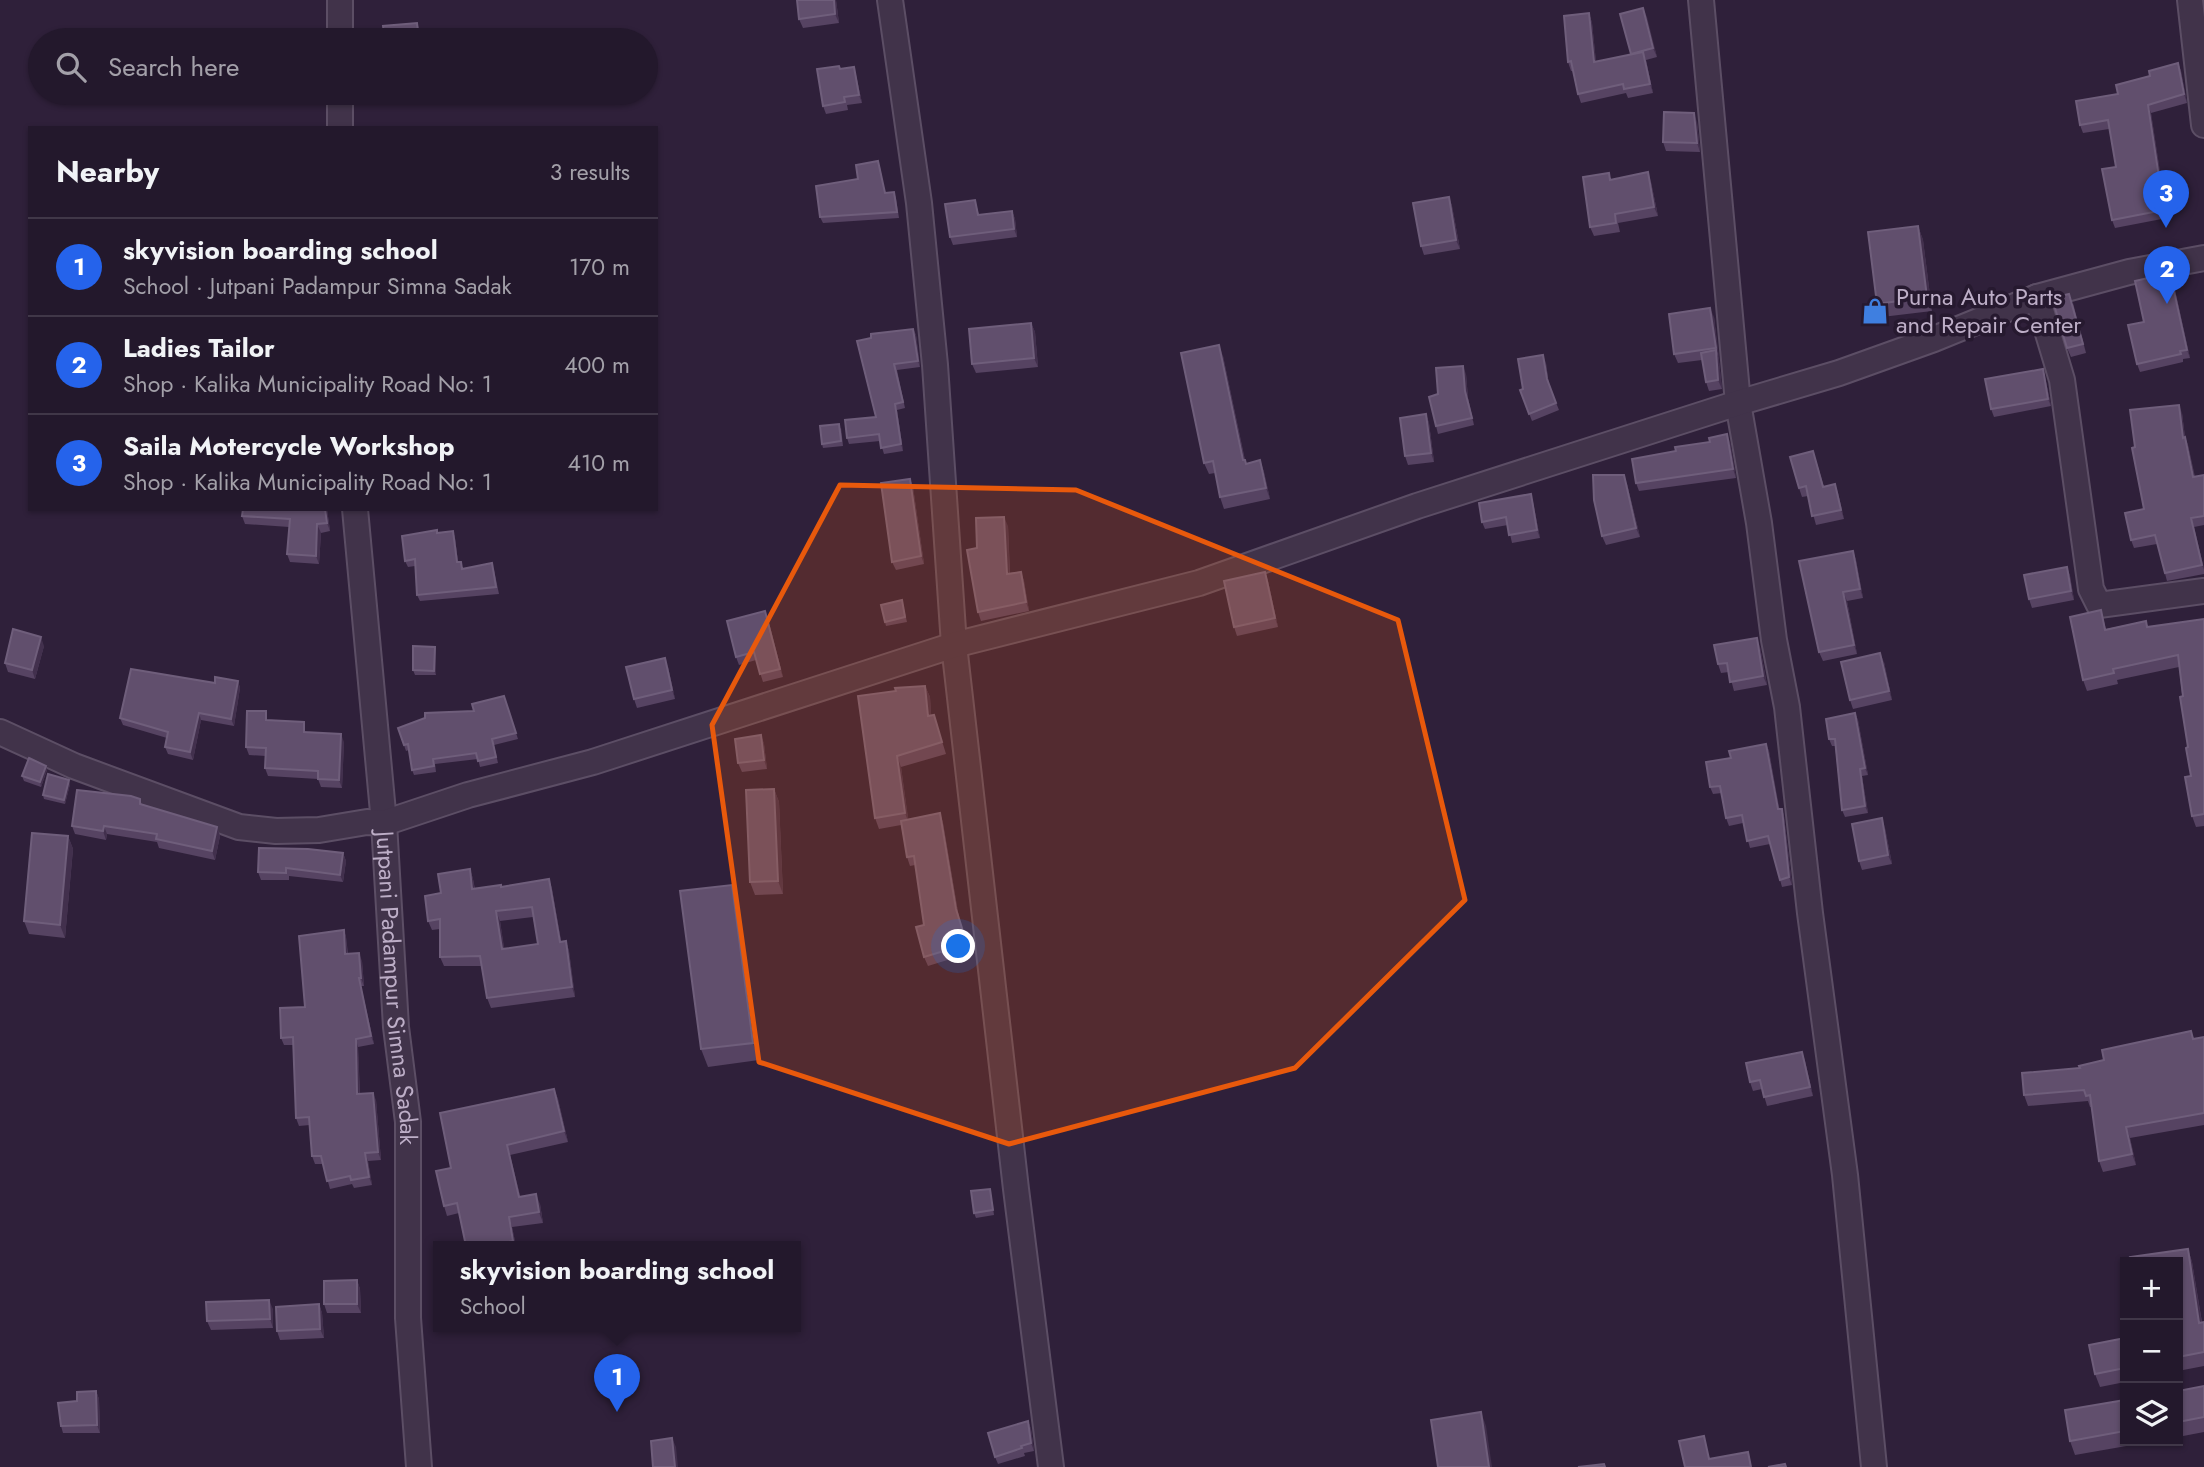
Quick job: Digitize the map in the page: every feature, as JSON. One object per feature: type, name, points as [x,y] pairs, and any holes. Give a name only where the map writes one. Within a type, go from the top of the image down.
[{"type":"street","points":[[340,0],[340,28]]},
{"type":"street","points":[[890,0],[919,203],[935,365],[954,646],[1016,1189],[1051,1467]]},
{"type":"street","points":[[1701,0],[1738,403],[1759,523],[1774,640],[1787,707],[1810,913],[1845,1175],[1874,1467]]},
{"type":"street","points":[[2190,0],[2204,125]]},
{"type":"street","points":[[340,105],[340,126]]},
{"type":"street","points":[[0,733],[74,766],[239,827],[276,831],[319,830],[367,822],[384,823],[468,795],[593,762],[954,646],[1199,583],[1417,506],[1839,373],[2037,298],[2129,272],[2204,258]]},
{"type":"street","points":[[2037,298],[2062,380],[2091,589],[2099,605],[2204,591]]},
{"type":"street","name":"Jutpani Padampur Simna Sadak","points":[[355,511],[384,823],[396,1027],[408,1122],[408,1318],[419,1467]]},
{"type":"highlighted area","points":[[840,485],[1076,490],[1398,620],[1465,900],[1295,1068],[1009,1144],[759,1062],[712,725]]},
{"type":"building","points":[[797,0],[834,0],[835,14],[799,19]]},
{"type":"building","points":[[1643,8],[1653,48],[1631,54],[1620,14]]},
{"type":"building","points":[[1589,13],[1594,62],[1643,52],[1650,84],[1624,89],[1623,84],[1578,94],[1571,61],[1568,62],[1564,16]]},
{"type":"building","points":[[417,23],[418,28],[383,28]]},
{"type":"building","points":[[2178,63],[2184,94],[2148,105],[2164,210],[2112,220],[2102,169],[2116,167],[2108,120],[2080,125],[2076,101],[2118,94],[2116,85],[2150,76],[2149,71]]},
{"type":"building","points":[[839,66],[840,69],[854,67],[859,95],[844,97],[845,102],[823,106],[817,69]]},
{"type":"building","points":[[1664,112],[1694,113],[1697,143],[1663,142]]},
{"type":"building","points":[[878,161],[885,193],[894,192],[897,212],[820,217],[816,186],[858,179],[856,165]]},
{"type":"building","points":[[1648,172],[1654,207],[1615,214],[1616,223],[1590,227],[1583,177],[1609,173],[1610,180]]},
{"type":"building","points":[[1449,197],[1456,240],[1421,246],[1413,203]]},
{"type":"building","points":[[975,200],[978,215],[1012,211],[1014,229],[950,237],[945,204]]},
{"type":"building","points":[[1918,226],[1927,297],[1877,304],[1868,232]]},
{"type":"building","points":[[2170,273],[2187,350],[2180,351],[2181,354],[2137,364],[2128,325],[2144,322],[2135,281]]},
{"type":"building","points":[[2069,294],[2083,344],[2067,348],[2052,298]]},
{"type":"building","points":[[1710,308],[1716,348],[1674,354],[1669,314]]},
{"type":"building","points":[[1031,323],[1034,358],[972,364],[969,329]]},
{"type":"building","points":[[913,329],[918,361],[894,364],[903,402],[895,404],[901,444],[881,448],[879,434],[847,438],[845,420],[876,417],[857,341],[871,338],[871,334]]},
{"type":"building","points":[[1219,345],[1243,460],[1246,464],[1260,460],[1266,488],[1220,497],[1213,461],[1204,463],[1181,353]]},
{"type":"building","points":[[1716,350],[1718,380],[1706,382],[1701,353]]},
{"type":"building","points":[[1543,355],[1547,379],[1556,403],[1529,414],[1520,390],[1523,389],[1518,359]]},
{"type":"building","points":[[1463,366],[1465,391],[1472,418],[1436,426],[1429,397],[1438,394],[1436,368]]},
{"type":"building","points":[[2043,369],[2048,399],[1991,409],[1985,379]]},
{"type":"building","points":[[2179,405],[2183,438],[2185,437],[2193,477],[2204,475],[2204,516],[2191,518],[2202,565],[2165,573],[2155,535],[2131,540],[2125,513],[2144,509],[2132,448],[2135,447],[2130,410]]},
{"type":"building","points":[[1426,414],[1431,453],[1405,456],[1400,418]]},
{"type":"building","points":[[839,424],[841,441],[822,444],[820,426]]},
{"type":"building","points":[[1727,434],[1733,469],[1636,483],[1632,459],[1676,451],[1675,447],[1710,442],[1709,438]]},
{"type":"building","points":[[1813,451],[1823,487],[1835,484],[1841,510],[1812,516],[1806,486],[1799,488],[1790,457]]},
{"type":"building","points":[[1593,475],[1624,475],[1636,528],[1602,536],[1594,500]]},
{"type":"building","points":[[910,479],[921,556],[892,562],[881,483]]},
{"type":"building","points":[[1531,494],[1537,530],[1509,535],[1506,517],[1482,522],[1479,503]]},
{"type":"building","points":[[243,511],[325,511],[327,523],[317,524],[316,556],[287,554],[290,519],[242,516]]},
{"type":"building","points":[[1004,517],[1007,574],[1021,572],[1026,602],[978,612],[967,550],[977,548],[976,518]]},
{"type":"building","points":[[437,530],[437,533],[453,531],[457,562],[461,562],[462,569],[492,563],[496,587],[417,595],[415,559],[405,561],[402,536]]},
{"type":"building","points":[[1853,551],[1860,589],[1843,592],[1854,645],[1819,652],[1799,561]]},
{"type":"building","points":[[2067,567],[2071,591],[2029,599],[2024,575]]},
{"type":"building","points":[[1265,572],[1275,618],[1234,627],[1224,581]]},
{"type":"building","points":[[902,600],[905,617],[885,622],[881,605]]},
{"type":"building","points":[[2101,610],[2105,630],[2146,621],[2147,627],[2204,619],[2204,814],[2192,816],[2185,777],[2191,776],[2180,697],[2183,696],[2178,655],[2113,669],[2114,673],[2083,680],[2070,617]]},
{"type":"building","points":[[765,611],[780,669],[760,674],[754,652],[736,657],[727,621]]},
{"type":"building","points":[[13,629],[41,637],[32,670],[5,663]]},
{"type":"building","points":[[1757,638],[1763,676],[1730,682],[1727,663],[1718,664],[1714,645]]},
{"type":"building","points":[[413,646],[435,647],[434,671],[413,670]]},
{"type":"building","points":[[1880,653],[1889,691],[1850,700],[1841,662]]},
{"type":"building","points":[[665,658],[672,690],[634,699],[626,667]]},
{"type":"building","points":[[131,669],[215,683],[215,677],[238,681],[231,719],[199,713],[190,752],[165,747],[168,732],[120,718]]},
{"type":"building","points":[[925,686],[928,716],[934,715],[942,742],[897,756],[905,813],[875,818],[858,696],[896,691],[895,688]]},
{"type":"building","points":[[504,696],[516,733],[492,739],[496,757],[478,761],[476,753],[433,759],[434,766],[412,770],[408,744],[404,745],[398,728],[425,718],[425,713],[474,711],[472,704]]},
{"type":"building","points":[[247,711],[266,711],[266,720],[304,722],[304,732],[341,734],[339,780],[318,779],[318,771],[265,768],[266,748],[246,747]]},
{"type":"building","points":[[1855,713],[1865,768],[1860,769],[1865,806],[1842,810],[1835,739],[1829,739],[1826,719]]},
{"type":"building","points":[[761,735],[764,760],[738,763],[735,739]]},
{"type":"building","points":[[1766,744],[1778,809],[1782,809],[1789,877],[1780,880],[1768,836],[1747,841],[1742,815],[1726,818],[1720,786],[1710,787],[1706,762],[1731,758],[1729,751]]},
{"type":"building","points":[[29,758],[46,766],[40,782],[22,776]]},
{"type":"building","points":[[48,774],[69,780],[64,800],[43,795]]},
{"type":"building","points":[[774,789],[778,881],[750,882],[746,790]]},
{"type":"building","points":[[77,790],[131,796],[140,799],[140,804],[217,827],[212,851],[156,839],[157,834],[104,826],[103,831],[72,826]]},
{"type":"building","points":[[940,813],[956,909],[967,944],[924,957],[916,927],[924,925],[914,856],[907,857],[901,821]]},
{"type":"building","points":[[1882,818],[1888,855],[1859,861],[1852,824]]},
{"type":"building","points":[[32,833],[68,836],[60,925],[24,921]]},
{"type":"building","points":[[259,848],[343,853],[340,875],[286,868],[286,873],[258,872]]},
{"type":"building","points":[[470,869],[472,889],[549,879],[560,942],[566,941],[572,987],[487,998],[480,956],[440,957],[440,919],[428,921],[425,896],[441,893],[438,874]],"holes":[[[532,907],[538,944],[502,949],[496,911]]]},
{"type":"building","points":[[732,885],[753,1043],[701,1049],[680,891]]},
{"type":"building","points":[[344,930],[345,954],[359,953],[359,978],[371,1036],[356,1039],[357,1094],[373,1093],[378,1152],[365,1153],[369,1177],[351,1180],[350,1176],[327,1181],[321,1156],[312,1156],[309,1117],[296,1118],[293,1037],[281,1038],[280,1008],[305,1007],[299,936]]},
{"type":"building","points":[[2191,1031],[2193,1039],[2204,1037],[2204,1113],[2126,1127],[2132,1154],[2099,1161],[2090,1095],[2086,1096],[2084,1090],[2024,1095],[2022,1073],[2080,1068],[2079,1066],[2104,1060],[2102,1050]]},
{"type":"building","points":[[1802,1052],[1810,1087],[1764,1097],[1760,1080],[1750,1082],[1746,1063]]},
{"type":"building","points":[[554,1089],[564,1131],[507,1145],[519,1197],[536,1194],[539,1212],[509,1217],[513,1241],[465,1241],[457,1203],[444,1206],[436,1171],[451,1168],[440,1113]]},
{"type":"building","points":[[990,1189],[993,1210],[974,1213],[971,1191]]},
{"type":"building","points":[[2188,1249],[2199,1323],[2204,1322],[2204,1352],[2183,1356],[2183,1257],[2130,1257]]},
{"type":"building","points":[[357,1280],[357,1304],[324,1304],[324,1281]]},
{"type":"building","points":[[269,1300],[270,1319],[207,1321],[206,1302]]},
{"type":"building","points":[[319,1304],[320,1329],[277,1331],[276,1307]]},
{"type":"building","points":[[2120,1339],[2120,1369],[2095,1374],[2089,1345]]},
{"type":"building","points":[[2204,1386],[2204,1417],[2183,1421],[2183,1390]]},
{"type":"building","points":[[96,1391],[97,1425],[61,1426],[58,1403],[77,1401],[77,1392]]},
{"type":"building","points":[[2120,1401],[2120,1432],[2070,1441],[2065,1410]]},
{"type":"building","points":[[1481,1412],[1489,1467],[1438,1467],[1431,1420]]},
{"type":"building","points":[[1028,1421],[1031,1443],[995,1457],[988,1433]]},
{"type":"building","points":[[1704,1436],[1709,1459],[1748,1452],[1751,1467],[1685,1467],[1679,1441]]},
{"type":"building","points":[[672,1438],[675,1467],[653,1467],[651,1441]]},
{"type":"building","points":[[1604,1464],[1605,1467],[1578,1467]]},
{"type":"place","name":"Saila Motercycle Workshop","points":[[2166,228]]},
{"type":"place","name":"Ladies Tailor","points":[[2167,304]]},
{"type":"place","name":"Purna Auto Parts and Repair Center","points":[[1875,311]]},
{"type":"place","name":"skyvision boarding school","points":[[617,1412]]}]
